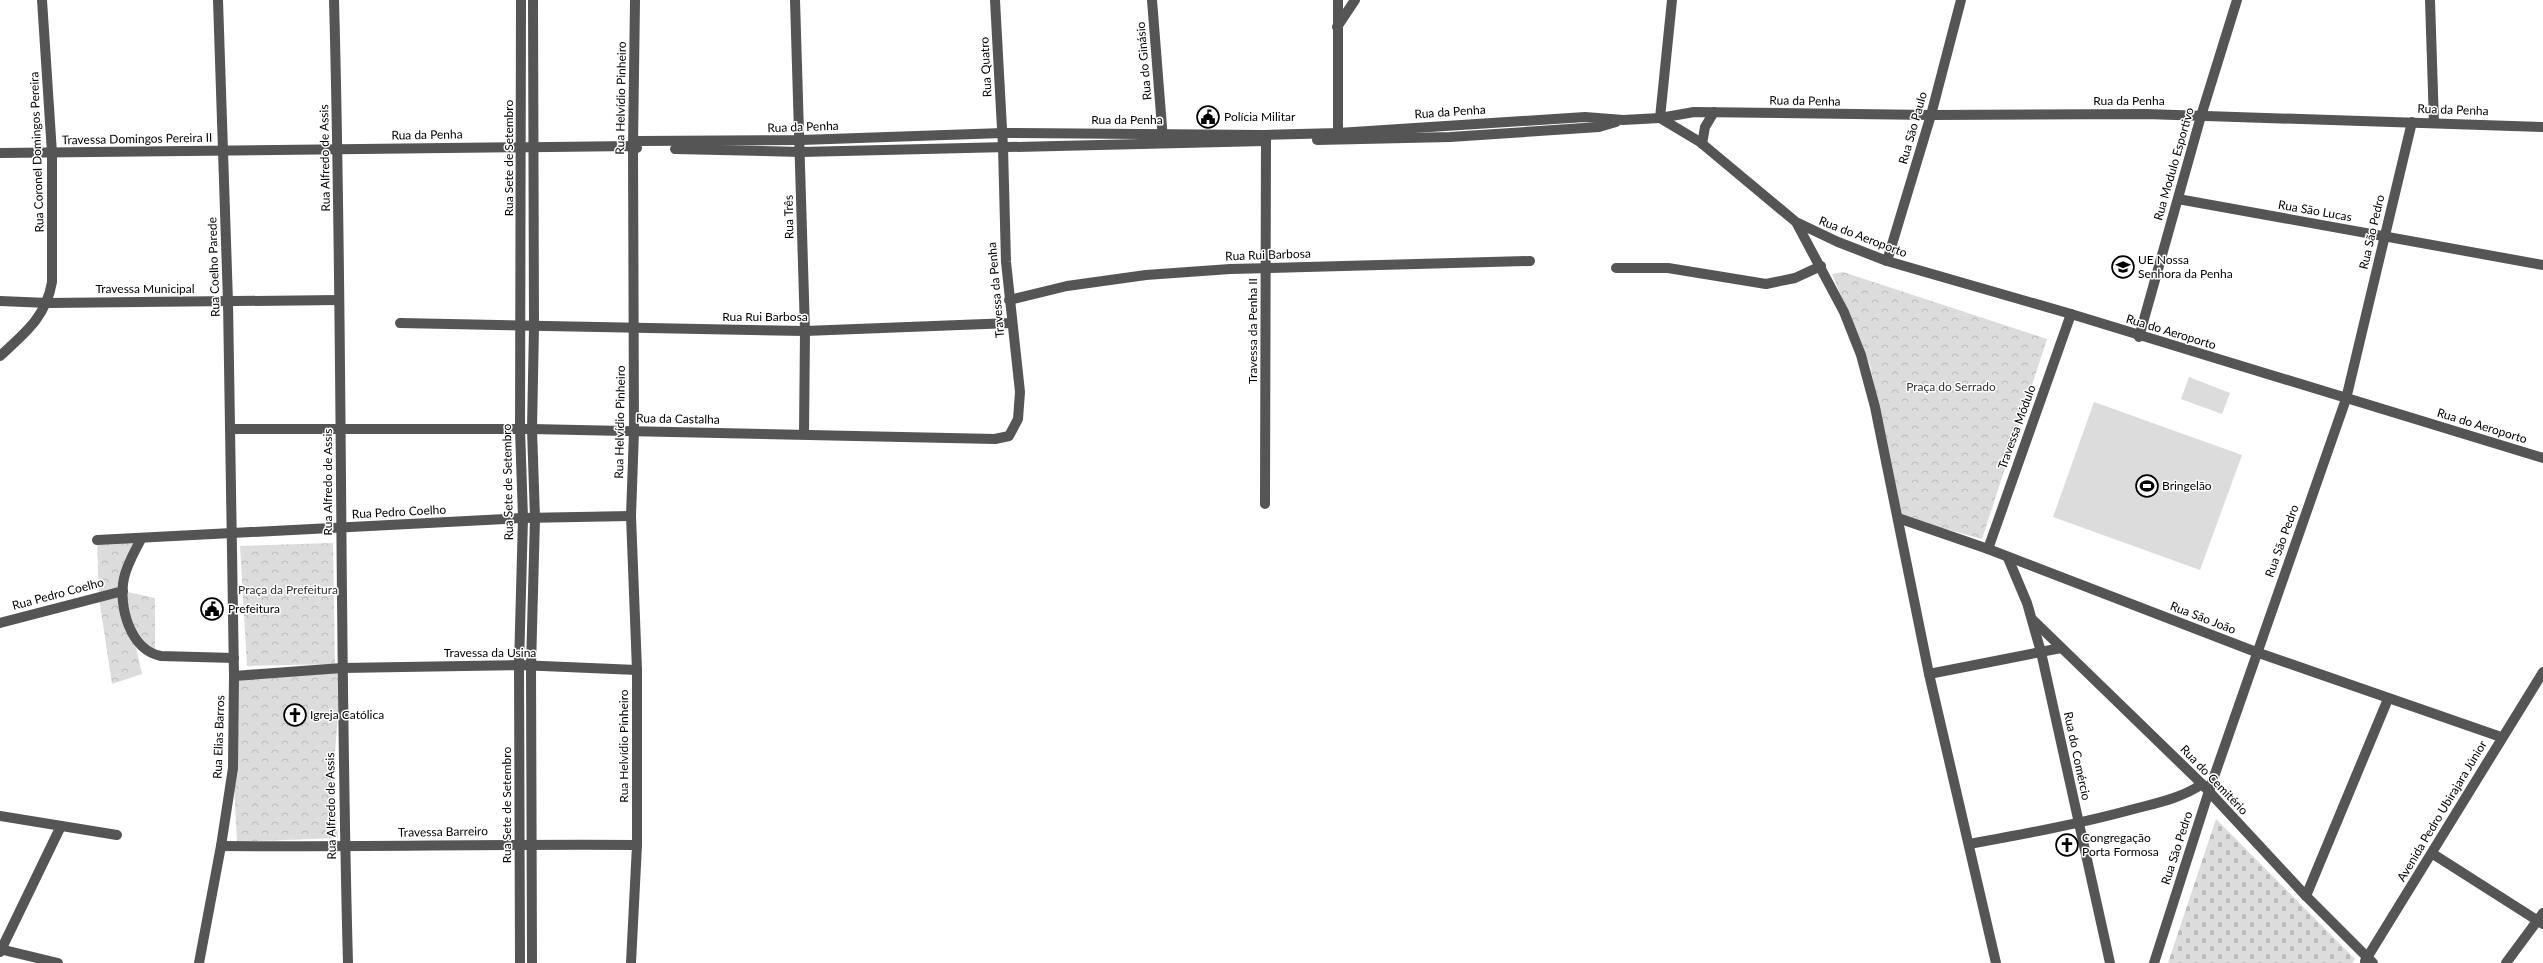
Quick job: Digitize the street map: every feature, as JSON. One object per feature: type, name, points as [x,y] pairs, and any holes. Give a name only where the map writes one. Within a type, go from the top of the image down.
[{"type":"street","name":"Rua Coronel Domingos Pereira","points":[[42,0],[52,153],[53,265],[48,302]]},
{"type":"street","name":"Rua Coelho Parede","points":[[218,0],[228,302],[232,534]]},
{"type":"street","name":"Rua Alfredo de Assis","points":[[334,0],[338,149],[342,668],[348,963]]},
{"type":"street","name":"Rua Sete de Setembro","points":[[521,0],[522,147],[527,249],[534,327],[532,429],[535,518],[531,666],[532,963]]},
{"type":"street","name":"Rua Sete de Setembro","points":[[520,963],[519,665],[523,518],[520,429],[520,327],[527,249],[532,146],[533,0]]},
{"type":"street","name":"Rua Helvídio Pinheiro","points":[[631,963],[637,845],[637,670],[631,516],[634,432],[633,146],[635,0]]},
{"type":"street","name":"Rua Três","points":[[795,0],[801,140],[805,331],[804,434]]},
{"type":"street","name":"Rua Quatro","points":[[996,0],[1003,134]]},
{"type":"street","name":"Rua do Ginásio","points":[[1152,0],[1163,144]]},
{"type":"street","points":[[1338,0],[1338,136]]},
{"type":"street","points":[[1337,27],[1355,0]]},
{"type":"street","points":[[1672,0],[1660,118],[1702,144],[1796,222],[1821,266],[1844,312],[1861,355],[1898,518],[1929,674],[1996,963]]},
{"type":"street","name":"Rua São Paulo","points":[[1887,262],[1931,116],[1961,0]]},
{"type":"street","name":"Rua Modulo Esportivo","points":[[2139,337],[2201,116],[2237,0]]},
{"type":"street","points":[[2430,0],[2434,124]]},
{"type":"street","name":"Rua da Penha","points":[[223,151],[532,146],[633,146],[639,148],[801,152],[1163,144],[1266,138],[1532,132],[1599,127],[1622,120],[1660,118],[1694,112],[1931,116],[2201,116],[2543,127]]},
{"type":"street","points":[[1702,144],[1705,127],[1714,112]]},
{"type":"street","name":"Rua São Pedro","points":[[2154,963],[2205,788],[2256,652],[2346,399],[2412,122]]},
{"type":"street","name":"Rua da Penha","points":[[633,146],[638,141],[801,140],[1003,134],[1162,133],[1266,138]]},
{"type":"street","name":"Travessa da Penha","points":[[1003,134],[1006,262],[1011,322],[1020,392],[1020,408],[1016,428],[1005,439]]},
{"type":"street","name":"Travessa da Penha II","points":[[1265,504],[1266,138]]},
{"type":"street","name":"Travessa Domingos Pereira II","points":[[0,153],[223,151]]},
{"type":"street","name":"Rua São Lucas","points":[[2178,199],[2543,265]]},
{"type":"street","name":"Rua do Aeroporto","points":[[1796,222],[1838,242],[1887,262],[2071,314],[2139,337],[2543,458]]},
{"type":"street","name":"Rua Rui Barbosa","points":[[1009,300],[1067,286],[1132,276],[1266,268],[1530,261]]},
{"type":"street","points":[[1616,268],[1668,268],[1766,284],[1789,280],[1821,266]]},
{"type":"street","name":"Travessa Municipal","points":[[0,301],[228,302],[339,300]]},
{"type":"street","points":[[0,356],[26,331],[48,302]]},
{"type":"street","name":"Travessa Módulo","points":[[1988,549],[2071,314]]},
{"type":"street","name":"Rua Rui Barbosa","points":[[400,323],[520,327],[805,331],[1011,322]]},
{"type":"street","name":"Rua da Castalha","points":[[230,429],[532,429],[1005,439]]},
{"type":"street","name":"Rua Pedro Coelho","points":[[97,540],[141,539],[523,518],[631,516]]},
{"type":"street","name":"Rua São João","points":[[1898,518],[1988,549],[2008,558],[2256,652],[2501,737]]},
{"type":"street","name":"Rua Elias Barros","points":[[199,963],[221,846],[233,768],[234,658],[232,534]]},
{"type":"street","points":[[141,539],[129,562],[123,591],[123,606],[139,643],[152,655],[234,658]]},
{"type":"street","name":"Rua do Comércio","points":[[2008,558],[2033,620],[2110,963]]},
{"type":"street","name":"Rua Pedro Coelho","points":[[0,623],[123,591]]},
{"type":"street","name":"Rua do Cemitério","points":[[2033,620],[2205,788],[2368,961]]},
{"type":"street","points":[[1929,674],[2061,648]]},
{"type":"street","name":"Travessa da Usina","points":[[234,676],[342,668],[519,665],[637,670]]},
{"type":"street","name":"Avenida Pedro Ubirajara Júnior","points":[[2368,961],[2433,854],[2501,737],[2543,672]]},
{"type":"street","points":[[2306,896],[2388,699]]},
{"type":"street","points":[[1969,844],[2079,824],[2172,799],[2192,791],[2205,788]]},
{"type":"street","points":[[0,816],[60,828],[116,835]]},
{"type":"street","points":[[58,963],[0,950],[60,828]]},
{"type":"street","name":"Travessa Barreiro","points":[[221,846],[345,847],[520,843],[637,845]]},
{"type":"street","points":[[2433,854],[2541,919],[2506,963]]},
{"type":"green space","name":"Praça do Serrado","points":[[1843,272],[2047,339],[1982,539],[1902,517],[1870,365],[1832,274]]},
{"type":"green space","points":[[2189,377],[2230,393],[2222,414],[2181,399]]},
{"type":"green space","name":"Bringelão","points":[[2094,402],[2242,455],[2200,570],[2053,517]]},
{"type":"green space","points":[[141,539],[123,591],[155,598],[155,655],[139,643],[125,599],[142,674],[112,684],[99,598],[97,540]]},
{"type":"green space","name":"Praça da Prefeitura","points":[[333,543],[335,664],[247,666],[240,546]]},
{"type":"green space","points":[[342,668],[333,775],[338,838],[237,842],[233,768],[234,676]]},
{"type":"green space","points":[[2216,819],[2355,959],[2352,963],[2168,963]]},
{"type":"place","name":"Polícia Militar","points":[[1208,117]]},
{"type":"place","name":"UE Nossa Senhora da Penha","points":[[2123,267]]},
{"type":"place","name":"Bringelão","points":[[2147,486]]},
{"type":"place","name":"Prefeitura","points":[[212,609]]},
{"type":"place","name":"Igreja Católica","points":[[295,715]]},
{"type":"place","name":"Congregação Porta Formosa","points":[[2067,845]]}]
